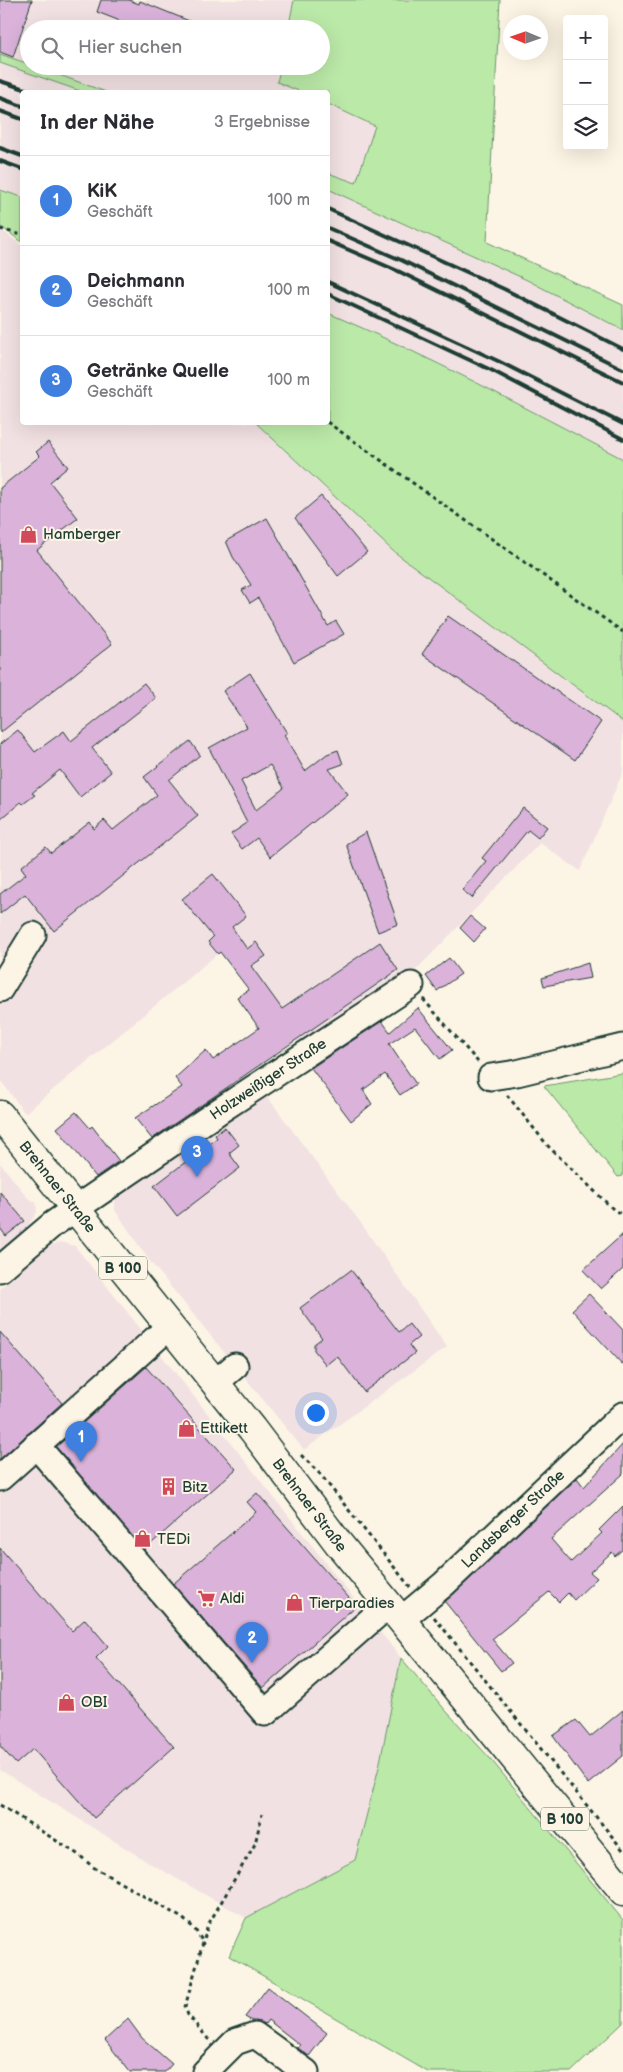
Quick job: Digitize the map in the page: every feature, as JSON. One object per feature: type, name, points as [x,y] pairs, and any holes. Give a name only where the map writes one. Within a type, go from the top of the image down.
[{"type":"main road","name":"Brehnaer Straße","points":[[0,1115],[170,1326],[225,1375],[395,1613],[623,1891]]},
{"type":"street","points":[[0,989],[33,935]]},
{"type":"street","name":"Holzweißiger Straße","points":[[0,1269],[53,1224],[227,1115],[411,985]]},
{"type":"street","points":[[491,1077],[517,1073],[623,1047]]},
{"type":"street","points":[[0,1478],[170,1326]]},
{"type":"street","name":"Landsberger Straße","points":[[36,1445],[265,1713],[395,1613],[444,1584],[623,1415]]},
{"type":"street","points":[[214,2064],[235,2042],[255,2035],[306,2072]]},
{"type":"path","points":[[0,229],[20,234]]},
{"type":"path","points":[[330,424],[623,632]]},
{"type":"path","points":[[411,985],[548,1146],[614,1210],[623,1215]]},
{"type":"path","points":[[0,1805],[80,1855],[92,1867],[182,1918],[194,1928],[203,1942]]},
{"type":"path","points":[[214,2064],[188,2015],[186,2007],[208,1925],[218,1904],[256,1844],[262,1814]]},
{"type":"shaded area","points":[[0,0],[294,0],[290,20],[20,20],[20,61],[0,54]]},
{"type":"shaded area","points":[[0,63],[20,70],[20,75],[34,75],[77,90],[20,90],[20,196],[0,190]]},
{"type":"shaded area","points":[[60,75],[279,75],[277,82],[296,90],[101,90]]},
{"type":"shaded area","points":[[330,105],[375,126],[356,184],[330,174]]},
{"type":"shaded area","points":[[330,190],[527,280],[623,330],[623,459],[488,389],[330,314]]},
{"type":"shaded area","points":[[0,229],[20,244],[20,425],[258,425],[393,551],[623,722],[623,772],[580,871],[540,843],[414,972],[302,1047],[221,951],[25,1113],[0,1080]]},
{"type":"shaded area","points":[[267,1096],[363,1226],[447,1347],[304,1450],[148,1259],[115,1210],[115,1193]]},
{"type":"shaded area","points":[[0,1163],[29,1199],[36,1202],[37,1212],[24,1232],[0,1253]]},
{"type":"shaded area","points":[[61,1242],[75,1246],[401,1658],[379,1767],[355,1860],[246,1918],[151,1864],[0,1770],[0,1288],[49,1246]]},
{"type":"green space","points":[[294,0],[500,0],[487,242],[623,305],[623,330],[527,280],[330,190],[330,174],[356,183],[375,126],[330,105],[330,90],[296,90],[277,82],[279,75],[330,75],[330,20],[290,20]]},
{"type":"green space","points":[[0,54],[20,61],[20,70],[0,63]]},
{"type":"green space","points":[[34,75],[60,75],[101,90],[77,90]]},
{"type":"green space","points":[[0,190],[20,196],[20,241],[0,226]]},
{"type":"green space","points":[[330,314],[440,365],[623,459],[623,722],[393,551],[258,425],[330,425]]},
{"type":"green space","points":[[623,1073],[623,1176],[618,1177],[544,1086]]},
{"type":"green space","points":[[401,1658],[488,1756],[623,1920],[623,2023],[571,2072],[428,2072],[229,1956],[246,1918],[355,1860],[379,1767]]},
{"type":"building","points":[[0,0],[32,0],[25,20],[20,20],[20,36],[13,57],[0,52]]},
{"type":"building","points":[[101,0],[129,0],[139,4],[140,1],[187,20],[118,20],[97,12]]},
{"type":"building","points":[[48,442],[68,467],[50,482],[78,518],[37,550],[112,644],[0,733],[0,488],[40,456],[36,452]]},
{"type":"building","points":[[321,496],[367,552],[338,576],[295,518]]},
{"type":"building","points":[[267,518],[328,626],[336,621],[344,634],[294,662],[258,598],[250,603],[242,590],[251,585],[233,557],[226,541]]},
{"type":"building","points":[[448,616],[601,722],[575,760],[422,654]]},
{"type":"building","points":[[250,673],[287,733],[284,735],[305,771],[327,754],[338,750],[343,764],[329,769],[348,794],[270,857],[257,838],[242,849],[231,834],[247,823],[209,748],[247,727],[223,691]],"holes":[[[270,765],[284,788],[256,810],[241,781]]]},
{"type":"building","points":[[144,683],[156,698],[92,748],[111,772],[80,797],[60,770],[32,793],[35,795],[23,804],[21,802],[0,820],[0,744],[18,730],[35,752],[64,731],[71,741]]},
{"type":"building","points":[[190,741],[200,755],[169,780],[198,816],[54,931],[25,894],[0,914],[0,894],[26,874],[21,867],[46,847],[51,853],[90,822],[94,829],[104,820],[113,830],[157,795],[144,777]]},
{"type":"building","points":[[523,808],[547,827],[538,838],[528,830],[472,898],[462,890],[486,861],[482,858]]},
{"type":"building","points":[[366,832],[398,924],[378,932],[346,844]]},
{"type":"building","points":[[213,874],[246,916],[232,927],[247,949],[256,942],[266,956],[251,966],[282,1009],[380,942],[398,970],[152,1139],[135,1118],[182,1087],[175,1078],[206,1050],[213,1060],[259,1028],[237,997],[249,990],[220,952],[218,954],[208,942],[213,937],[182,899]]},
{"type":"building","points":[[470,916],[485,929],[474,942],[460,928]]},
{"type":"building","points":[[449,958],[461,974],[437,991],[426,976]]},
{"type":"building","points":[[588,963],[591,978],[544,986],[542,978]]},
{"type":"building","points":[[418,1008],[452,1050],[440,1059],[415,1027],[389,1044],[416,1084],[400,1095],[385,1074],[363,1090],[372,1104],[351,1121],[311,1068],[382,1021],[390,1032]]},
{"type":"building","points":[[76,1112],[90,1128],[92,1126],[119,1161],[96,1177],[57,1128]]},
{"type":"building","points":[[225,1127],[239,1145],[229,1153],[240,1168],[177,1216],[154,1186],[217,1138],[215,1135]]},
{"type":"building","points":[[0,1192],[25,1221],[6,1236],[0,1228]]},
{"type":"building","points":[[623,1234],[623,1269],[601,1289],[583,1270]]},
{"type":"building","points":[[351,1270],[399,1332],[409,1324],[419,1337],[409,1345],[415,1353],[364,1392],[337,1356],[326,1365],[314,1350],[314,1344],[322,1338],[300,1308]]},
{"type":"building","points":[[589,1294],[623,1330],[623,1365],[572,1310]]},
{"type":"building","points":[[0,1332],[62,1403],[0,1459]]},
{"type":"building","points":[[146,1367],[236,1469],[144,1550],[56,1447]]},
{"type":"building","points":[[623,1444],[623,1474],[551,1539],[571,1562],[602,1533],[599,1530],[623,1506],[623,1549],[615,1556],[612,1552],[590,1572],[597,1578],[574,1600],[568,1593],[559,1602],[549,1592],[492,1639],[512,1663],[501,1671],[445,1602],[577,1478],[584,1487]]},
{"type":"building","points":[[257,1493],[356,1606],[263,1688],[173,1584],[256,1512],[247,1502]]},
{"type":"building","name":"OBI","points":[[0,1548],[72,1631],[85,1619],[108,1646],[96,1658],[174,1747],[94,1818],[33,1749],[16,1764],[0,1746]]},
{"type":"building","points":[[623,1710],[623,1756],[588,1784],[553,1736],[576,1720],[590,1737]]},
{"type":"building","points":[[268,1987],[327,2033],[309,2056],[298,2048],[300,2045],[268,2020],[265,2024],[245,2017]]},
{"type":"building","points":[[128,2019],[142,2038],[172,2064],[165,2072],[130,2072],[105,2040]]},
{"type":"railway","points":[[0,81],[28,90]]},
{"type":"railway","points":[[0,98],[20,105]]},
{"type":"railway","points":[[0,111],[20,118]]},
{"type":"railway","points":[[0,148],[20,155]]},
{"type":"railway","points":[[0,161],[20,168]]},
{"type":"railway","points":[[330,210],[504,289],[623,349]]},
{"type":"railway","points":[[330,229],[401,260],[623,369]]},
{"type":"railway","points":[[330,242],[398,271],[623,382]]},
{"type":"railway","points":[[330,283],[498,361],[623,424]]},
{"type":"railway","points":[[330,295],[491,370],[623,439]]},
{"type":"place","name":"Hamberger","points":[[29,534]]},
{"type":"place","name":"Getränke Quelle","points":[[197,1177]]},
{"type":"place","name":"Ettikett","points":[[186,1428]]},
{"type":"place","name":"KiK","points":[[81,1462]]},
{"type":"place","name":"Bitz","points":[[168,1487]]},
{"type":"place","name":"TEDi","points":[[143,1539]]},
{"type":"place","name":"Aldi","points":[[206,1598]]},
{"type":"place","name":"Tierparadies","points":[[295,1603]]},
{"type":"place","name":"Deichmann","points":[[252,1663]]},
{"type":"place","name":"OBI","points":[[67,1702]]}]
